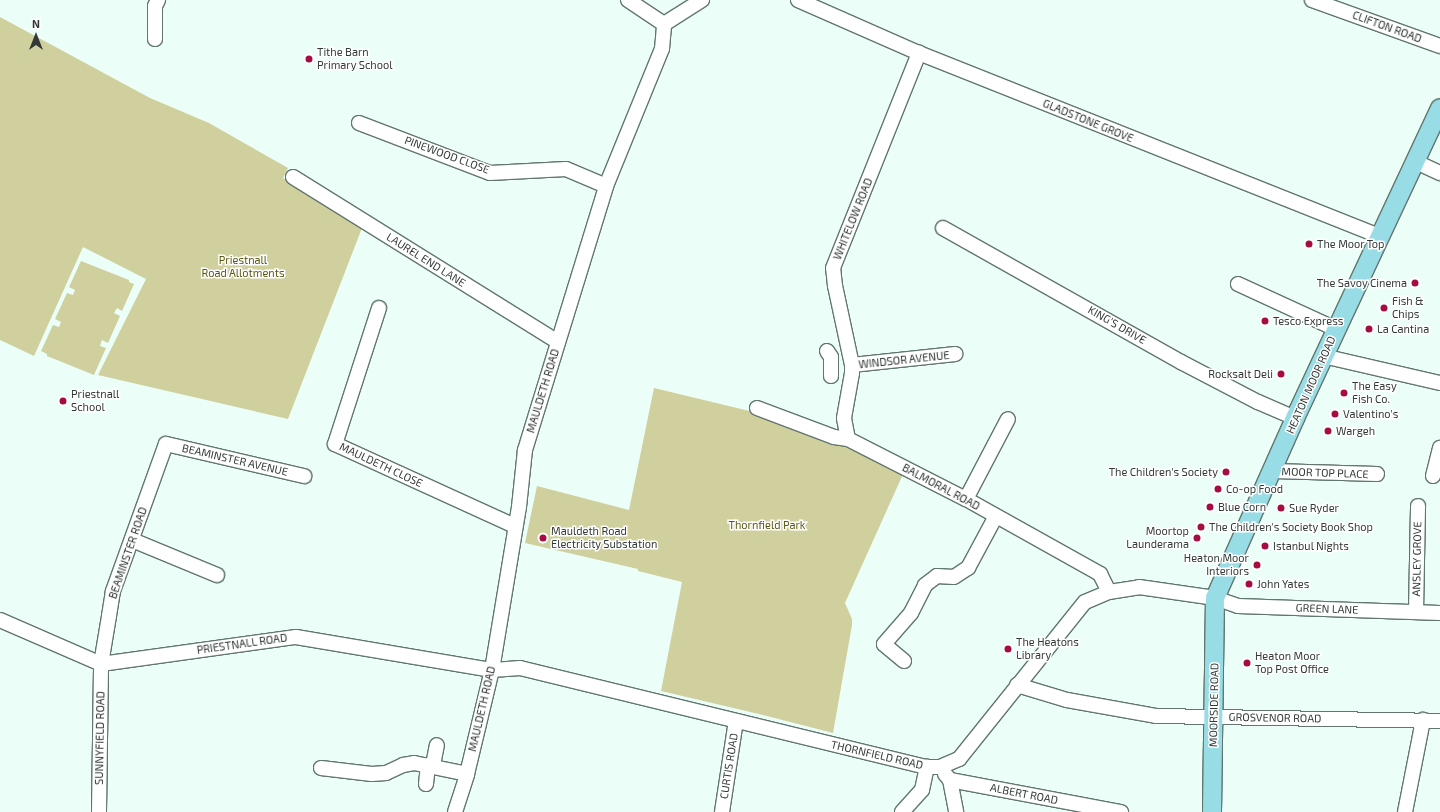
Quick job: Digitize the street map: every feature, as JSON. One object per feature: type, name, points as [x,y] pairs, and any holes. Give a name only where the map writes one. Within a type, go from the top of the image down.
[{"type":"main road","name":"HEATON MOOR ROAD","points":[[1215,598],[1323,356],[1440,108]]},
{"type":"main road","name":"MOORSIDE ROAD","points":[[1212,812],[1215,598]]},
{"type":"street","points":[[155,39],[155,6],[158,0]]},
{"type":"street","points":[[628,0],[664,24],[702,0]]},
{"type":"street","name":"GLADSTONE GROVE","points":[[798,0],[919,53],[1379,236]]},
{"type":"street","name":"CLIFTON ROAD","points":[[1312,0],[1440,46]]},
{"type":"street","name":"MAULDETH ROAD","points":[[455,812],[467,774],[492,670],[514,526],[519,507],[525,450],[606,186],[662,49],[664,24]]},
{"type":"street","name":"WHITELOW ROAD","points":[[848,439],[844,418],[852,373],[835,286],[833,268],[919,53]]},
{"type":"street","name":"PINEWOOD CLOSE","points":[[359,123],[490,173],[566,169],[606,186]]},
{"type":"street","points":[[1414,161],[1440,173]]},
{"type":"street","name":"LAUREL END LANE","points":[[293,177],[558,342]]},
{"type":"street","name":"KING'S DRIVE","points":[[943,228],[1181,362],[1258,402],[1295,418]]},
{"type":"street","name":"HEATON MOOR ROAD","points":[[1238,284],[1336,329]]},
{"type":"street","name":"MAULDETH CLOSE","points":[[379,308],[335,444],[514,526]]},
{"type":"street","name":"WINDSOR AVENUE","points":[[832,376],[829,356],[851,363],[955,354]]},
{"type":"street","points":[[1323,356],[1440,383]]},
{"type":"street","name":"BALMORAL ROAD","points":[[757,408],[834,437],[848,439],[966,499],[1100,574],[1109,592]]},
{"type":"street","points":[[966,499],[1008,419]]},
{"type":"street","name":"BEAMINSTER AVENUE","points":[[166,444],[304,476]]},
{"type":"street","name":"BEAMINSTER ROAD","points":[[100,664],[113,591],[166,444]]},
{"type":"street","points":[[1433,476],[1440,448]]},
{"type":"street","name":"MOOR TOP PLACE","points":[[1272,471],[1377,474]]},
{"type":"street","name":"ANSLEY GROVE","points":[[1416,612],[1418,506]]},
{"type":"street","points":[[904,661],[884,644],[911,613],[925,585],[937,576],[954,577],[968,568],[996,516]]},
{"type":"street","points":[[132,540],[217,575]]},
{"type":"street","points":[[902,812],[922,790],[934,767],[959,759],[1085,602],[1109,592],[1139,587],[1215,598]]},
{"type":"street","name":"GREEN LANE","points":[[1215,598],[1238,606],[1440,613]]},
{"type":"street","points":[[0,620],[100,664]]},
{"type":"street","name":"PRIESTNALL ROAD","points":[[100,664],[296,637],[492,670]]},
{"type":"street","name":"SUNNYFIELD ROAD","points":[[99,812],[100,664]]},
{"type":"street","name":"THORNFIELD ROAD","points":[[492,670],[520,668],[736,721],[934,767]]},
{"type":"street","name":"GROSVENOR ROAD","points":[[1017,685],[1067,700],[1148,714],[1214,717],[1440,721]]},
{"type":"street","points":[[1405,812],[1423,720]]},
{"type":"street","name":"CURTIS ROAD","points":[[722,812],[736,721]]},
{"type":"street","points":[[426,784],[430,765],[437,745]]},
{"type":"street","points":[[321,768],[372,774],[386,773],[403,765],[414,763],[430,765],[467,774]]},
{"type":"street","points":[[934,767],[950,780],[956,812]]},
{"type":"street","name":"ALBERT ROAD","points":[[950,780],[1121,812]]},
{"type":"green space","name":"Priestnall Road Allotments","points":[[0,17],[150,98],[209,123],[288,168],[283,178],[362,228],[288,419],[98,375],[146,279],[83,247],[34,356],[0,340]]},
{"type":"green space","points":[[81,261],[129,280],[129,282],[134,284],[122,311],[117,308],[114,313],[120,316],[108,343],[102,340],[100,346],[106,348],[94,375],[47,356],[47,354],[41,351],[53,325],[59,327],[61,322],[55,319],[67,293],[73,295],[75,290],[69,287]]},
{"type":"green space","name":"Thornfield Park","points":[[654,388],[762,414],[847,446],[904,472],[845,603],[852,619],[852,625],[833,733],[661,691],[682,582],[638,571],[638,569],[525,543],[537,486],[629,510]]},
{"type":"place","name":"Tithe Barn Primary School","points":[[309,59]]},
{"type":"place","name":"The Moor Top","points":[[1309,244]]},
{"type":"place","name":"The Savoy Cinema","points":[[1415,283]]},
{"type":"place","name":"Fish & Chips","points":[[1384,308]]},
{"type":"place","name":"Tesco Express","points":[[1265,321]]},
{"type":"place","name":"La Cantina","points":[[1369,329]]},
{"type":"place","name":"Rocksalt Deli","points":[[1281,374]]},
{"type":"place","name":"The Easy Fish Co.","points":[[1344,393]]},
{"type":"place","name":"Priestnall School","points":[[63,401]]},
{"type":"place","name":"Valentino's","points":[[1335,414]]},
{"type":"place","name":"Wargeh","points":[[1328,431]]},
{"type":"place","name":"The Children's Society","points":[[1226,472]]},
{"type":"place","name":"Co-op Food","points":[[1218,489]]},
{"type":"place","name":"Blue Corn","points":[[1210,507]]},
{"type":"place","name":"Sue Ryder","points":[[1281,508]]},
{"type":"place","name":"The Children's Society Book Shop","points":[[1201,527]]},
{"type":"place","name":"Mauldeth Road Electricity Substation","points":[[543,538]]},
{"type":"place","name":"Moortop Launderama","points":[[1197,538]]},
{"type":"place","name":"Istanbul Nights","points":[[1265,546]]},
{"type":"place","name":"Heaton Moor Interiors","points":[[1257,565]]},
{"type":"place","name":"John Yates","points":[[1249,584]]},
{"type":"place","name":"The Heatons Library","points":[[1008,649]]},
{"type":"place","name":"Heaton Moor Top Post Office","points":[[1247,663]]}]
